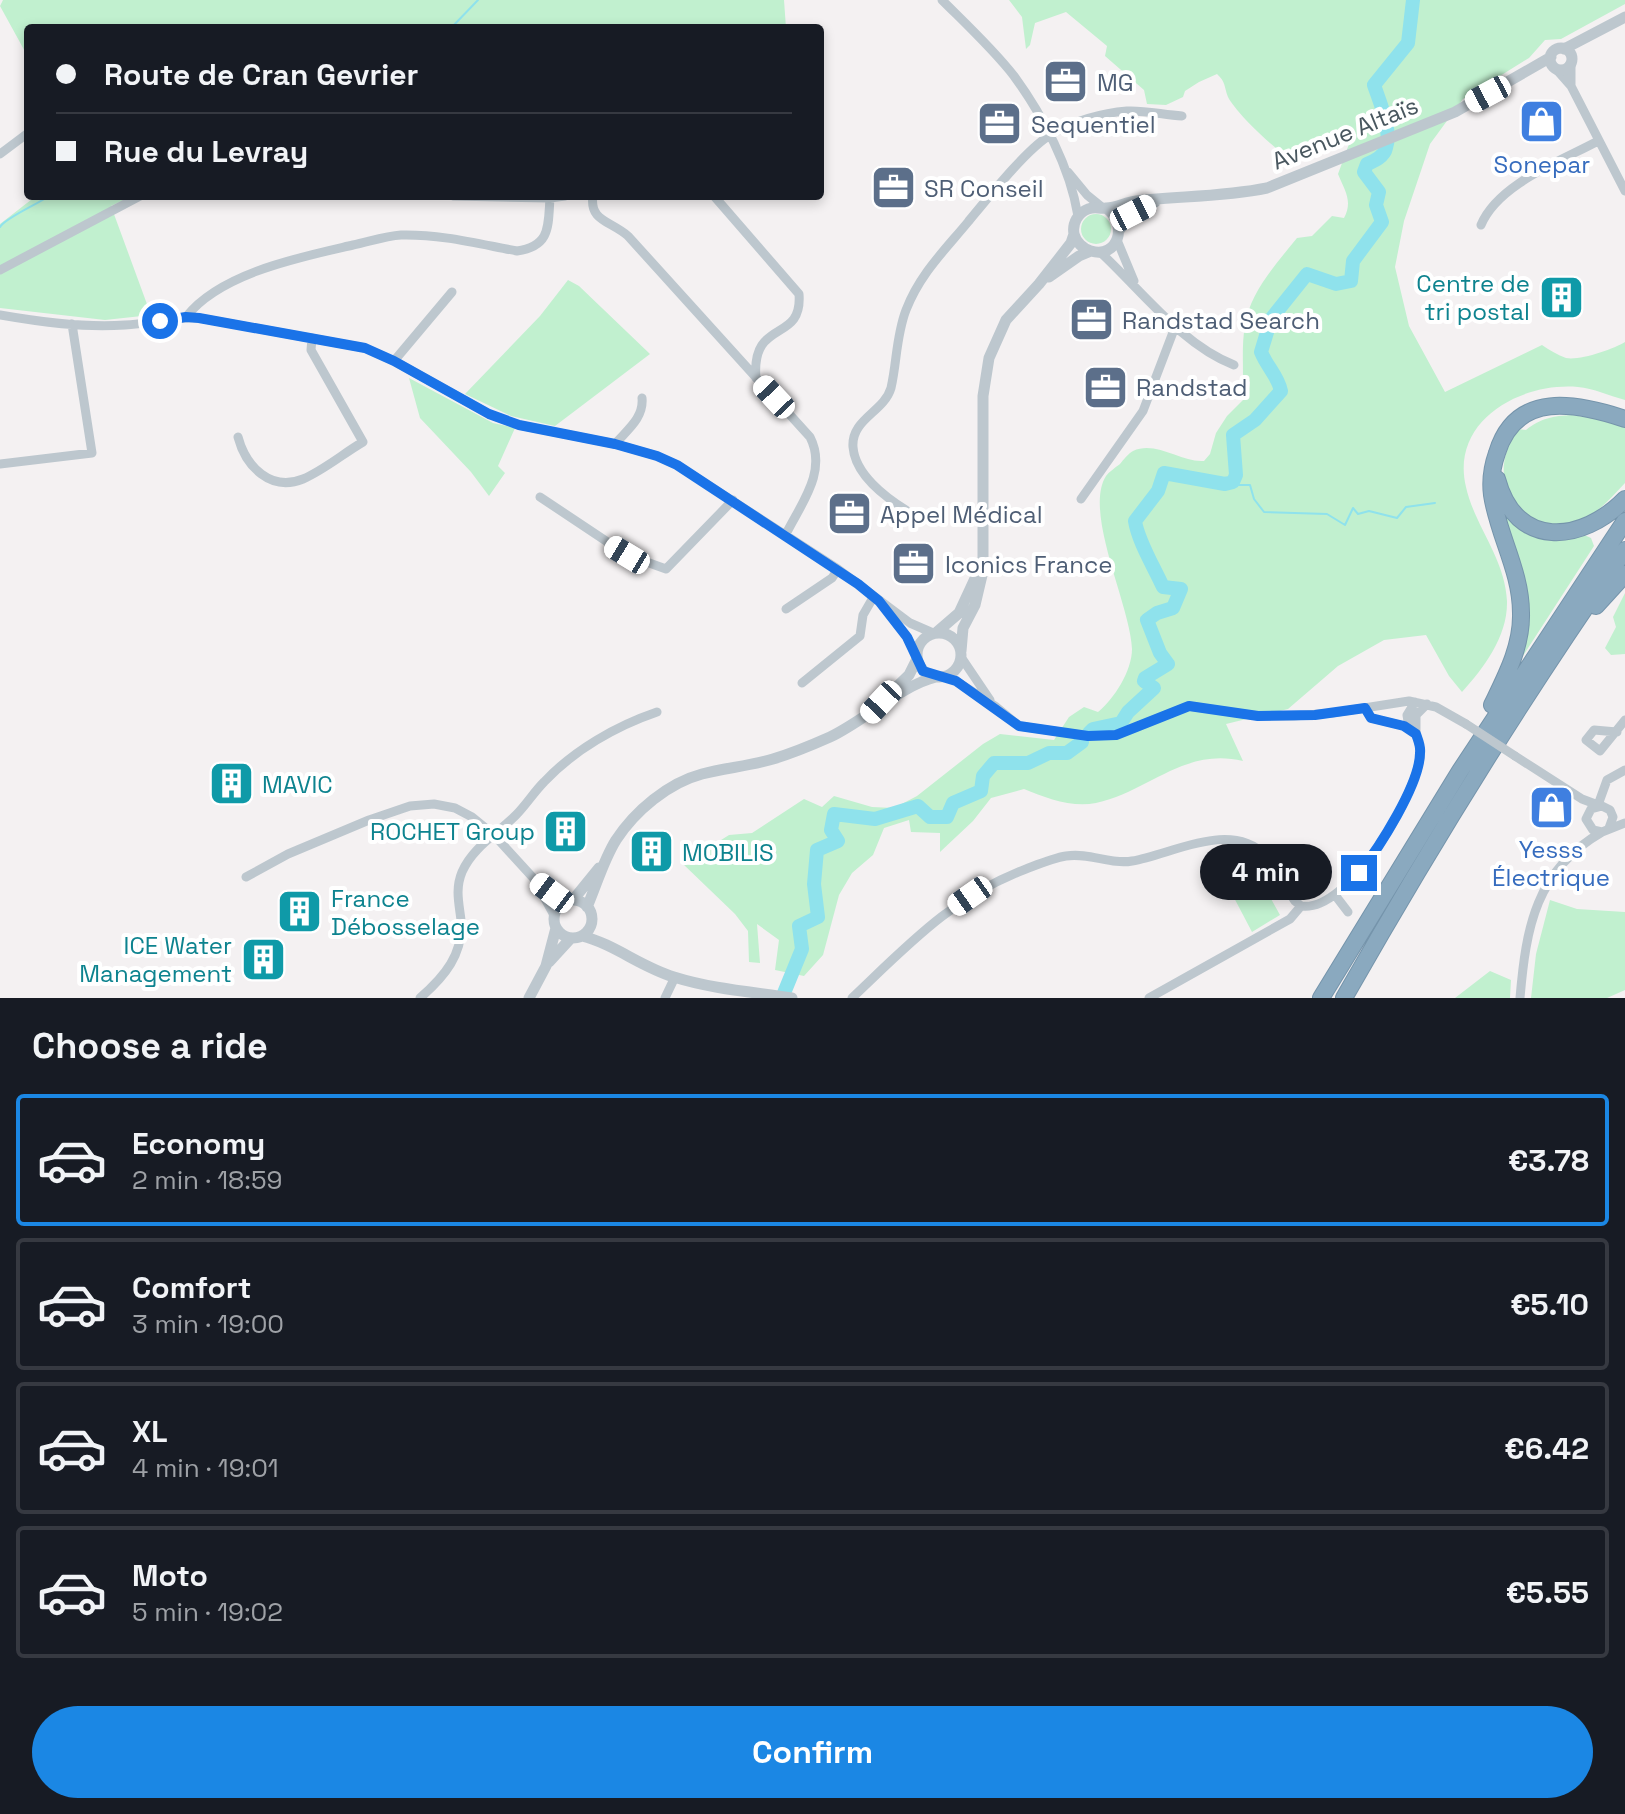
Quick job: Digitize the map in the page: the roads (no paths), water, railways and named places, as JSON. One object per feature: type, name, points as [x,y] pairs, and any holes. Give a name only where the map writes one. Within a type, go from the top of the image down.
[{"type":"highway","points":[[1460,771],[1508,673],[1522,617],[1518,586],[1492,498],[1491,476],[1503,438],[1515,422],[1542,407],[1577,405],[1625,419]]},
{"type":"highway","points":[[1496,454],[1496,477],[1504,499],[1520,519],[1542,531],[1561,533],[1586,528],[1606,517],[1625,499]]},
{"type":"highway","points":[[1321,998],[1460,771],[1625,521]]},
{"type":"highway","points":[[1344,998],[1460,803],[1625,550]]},
{"type":"highway","points":[[1565,639],[1625,574]]},
{"type":"street","points":[[942,0],[1013,75],[1050,134],[1075,197],[1078,216]]},
{"type":"street","points":[[1554,64],[1565,69],[1569,56],[1584,40],[1625,17]]},
{"type":"street","points":[[1569,56],[1556,50],[1554,64],[1571,86],[1624,186]]},
{"type":"street","points":[[1569,56],[1571,86]]},
{"type":"street","name":"Avenue Altaïs","points":[[1104,208],[1136,201],[1234,195],[1267,188],[1455,112],[1535,67],[1554,64]]},
{"type":"street","points":[[906,510],[865,475],[854,452],[854,435],[865,419],[884,403],[890,390],[899,333],[906,310],[923,276],[945,246],[1050,134],[1095,116],[1129,111],[1182,116]]},
{"type":"street","points":[[0,154],[24,136]]},
{"type":"street","points":[[1481,225],[1495,202],[1522,182],[1598,141]]},
{"type":"street","points":[[1063,167],[1087,195],[1113,213],[1135,284]]},
{"type":"street","points":[[0,270],[132,200]]},
{"type":"street","points":[[186,317],[197,304],[256,271],[288,260],[399,235],[446,238],[517,251],[528,249],[537,245],[547,231],[550,200]]},
{"type":"street","points":[[593,200],[594,214],[628,236],[810,437],[817,453],[815,475],[785,536]]},
{"type":"street","points":[[717,200],[799,294],[799,310],[794,321],[765,339],[755,362],[756,378]]},
{"type":"street","name":"Avenue Altaïs","points":[[1119,234],[1133,213],[1159,200]]},
{"type":"street","points":[[554,915],[604,861],[629,822],[643,808],[677,785],[698,775],[795,752],[844,731],[917,683],[956,669],[961,654],[963,628],[980,591],[983,396],[987,367],[1006,320],[1071,243],[1078,216],[1086,209],[1104,208]]},
{"type":"street","points":[[1074,234],[1078,242],[1096,252],[1135,284],[1175,327],[1211,356],[1234,365]]},
{"type":"street","points":[[1039,284],[1079,256],[1111,248],[1119,234]]},
{"type":"street","points":[[394,361],[452,292]]},
{"type":"street","points":[[0,315],[72,324],[124,325],[186,317],[365,348],[489,414],[519,425],[615,444],[657,456],[677,465],[838,569],[910,623],[953,637],[995,706]]},
{"type":"street","points":[[0,464],[92,453],[72,324]]},
{"type":"street","points":[[1081,499],[1143,411],[1175,327]]},
{"type":"street","points":[[238,437],[253,468],[267,478],[282,482],[304,479],[363,442],[311,350],[312,338]]},
{"type":"street","points":[[737,359],[755,362]]},
{"type":"street","points":[[615,444],[640,415],[642,398]]},
{"type":"street","points":[[540,497],[627,555],[666,569],[733,500]]},
{"type":"street","points":[[868,716],[909,675],[921,641],[959,613],[974,584],[982,556]]},
{"type":"street","points":[[786,609],[832,578],[838,569]]},
{"type":"street","points":[[877,599],[907,637],[923,671],[956,681],[1019,726],[1032,730],[1116,735],[1189,706],[1258,716],[1315,715],[1402,701],[1415,702],[1427,704],[1466,724],[1582,799],[1610,810],[1625,812]]},
{"type":"street","points":[[802,683],[860,636],[863,615],[877,599]]},
{"type":"street","points":[[852,998],[914,938],[970,896],[1003,878],[1062,856],[1083,855],[1126,862],[1207,842],[1239,841],[1264,853],[1301,906],[1309,906],[1335,895],[1366,864],[1413,781],[1420,754],[1407,715],[1415,702]]},
{"type":"street","points":[[1412,731],[1416,715],[1427,704]]},
{"type":"street","points":[[1365,708],[1371,718],[1412,731]]},
{"type":"street","points":[[420,998],[450,967],[459,943],[461,924],[456,892],[461,874],[472,855],[517,814],[544,782],[574,757],[615,730],[657,712]]},
{"type":"street","points":[[1617,732],[1625,720]]},
{"type":"street","points":[[1588,812],[1598,805],[1609,778],[1625,770]]},
{"type":"street","points":[[1520,998],[1526,938],[1535,909],[1554,874],[1578,846],[1588,812],[1582,799]]},
{"type":"street","points":[[246,877],[288,854],[410,806],[434,804],[455,808],[494,835],[536,881],[554,915],[556,928],[546,966],[529,998]]},
{"type":"street","points":[[1606,830],[1613,821],[1610,810]]},
{"type":"street","points":[[1587,823],[1593,830],[1606,830]]},
{"type":"street","points":[[1578,846],[1625,823]]},
{"type":"street","points":[[604,861],[587,907],[592,922],[618,951]]},
{"type":"street","points":[[536,881],[569,901],[587,907]]},
{"type":"street","points":[[1335,895],[1348,912]]},
{"type":"street","points":[[1149,998],[1290,919],[1301,906]]},
{"type":"street","points":[[546,966],[592,922]]},
{"type":"street","points":[[556,928],[565,936],[594,939],[635,962],[675,977],[792,998]]},
{"type":"street","points":[[665,998],[675,977]]},
{"type":"waterway","points":[[455,24],[478,0]]},
{"type":"waterway","points":[[1089,733],[1093,729],[1121,723],[1128,712],[1154,688],[1144,681],[1145,678],[1168,664],[1160,653],[1147,620],[1173,608],[1181,589],[1163,587],[1135,521],[1158,491],[1164,473],[1225,484],[1233,482],[1236,475],[1233,435],[1255,420],[1281,391],[1261,352],[1271,319],[1307,274],[1336,284],[1351,281],[1353,261],[1382,222],[1376,205],[1379,192],[1364,172],[1367,164],[1383,154],[1388,133],[1374,85],[1408,43],[1413,0]]},
{"type":"waterway","points":[[0,227],[42,200]]},
{"type":"waterway","points":[[1233,482],[1250,485],[1254,499],[1264,512],[1327,514],[1345,525],[1353,508],[1358,514],[1369,511],[1397,518],[1406,507],[1435,503]]},
{"type":"waterway","points":[[782,998],[802,949],[799,926],[818,917],[814,884],[817,850],[838,841],[831,830],[834,814],[875,819],[918,806],[930,817],[947,817],[953,803],[981,791],[983,776],[994,763],[1028,763],[1049,753],[1067,753],[1082,742]]},
{"type":"place","name":"MG","points":[[1066,82]]},
{"type":"place","name":"Sonepar","points":[[1542,122]]},
{"type":"place","name":"Sequentiel","points":[[1000,124]]},
{"type":"place","name":"SR Conseil","points":[[893,188]]},
{"type":"place","name":"Centre de tri postal","points":[[1561,297]]},
{"type":"place","name":"Randstad Search","points":[[1091,320]]},
{"type":"place","name":"Randstad","points":[[1105,387]]},
{"type":"place","name":"Appel Médical","points":[[849,514]]},
{"type":"place","name":"Iconics France","points":[[914,564]]},
{"type":"place","name":"MAVIC","points":[[231,784]]},
{"type":"place","name":"Yesss Électrique","points":[[1551,807]]},
{"type":"place","name":"ROCHET Group","points":[[566,831]]},
{"type":"place","name":"MOBILIS","points":[[651,852]]},
{"type":"place","name":"France Débosselage","points":[[300,912]]},
{"type":"place","name":"ICE Water Management","points":[[263,959]]}]
